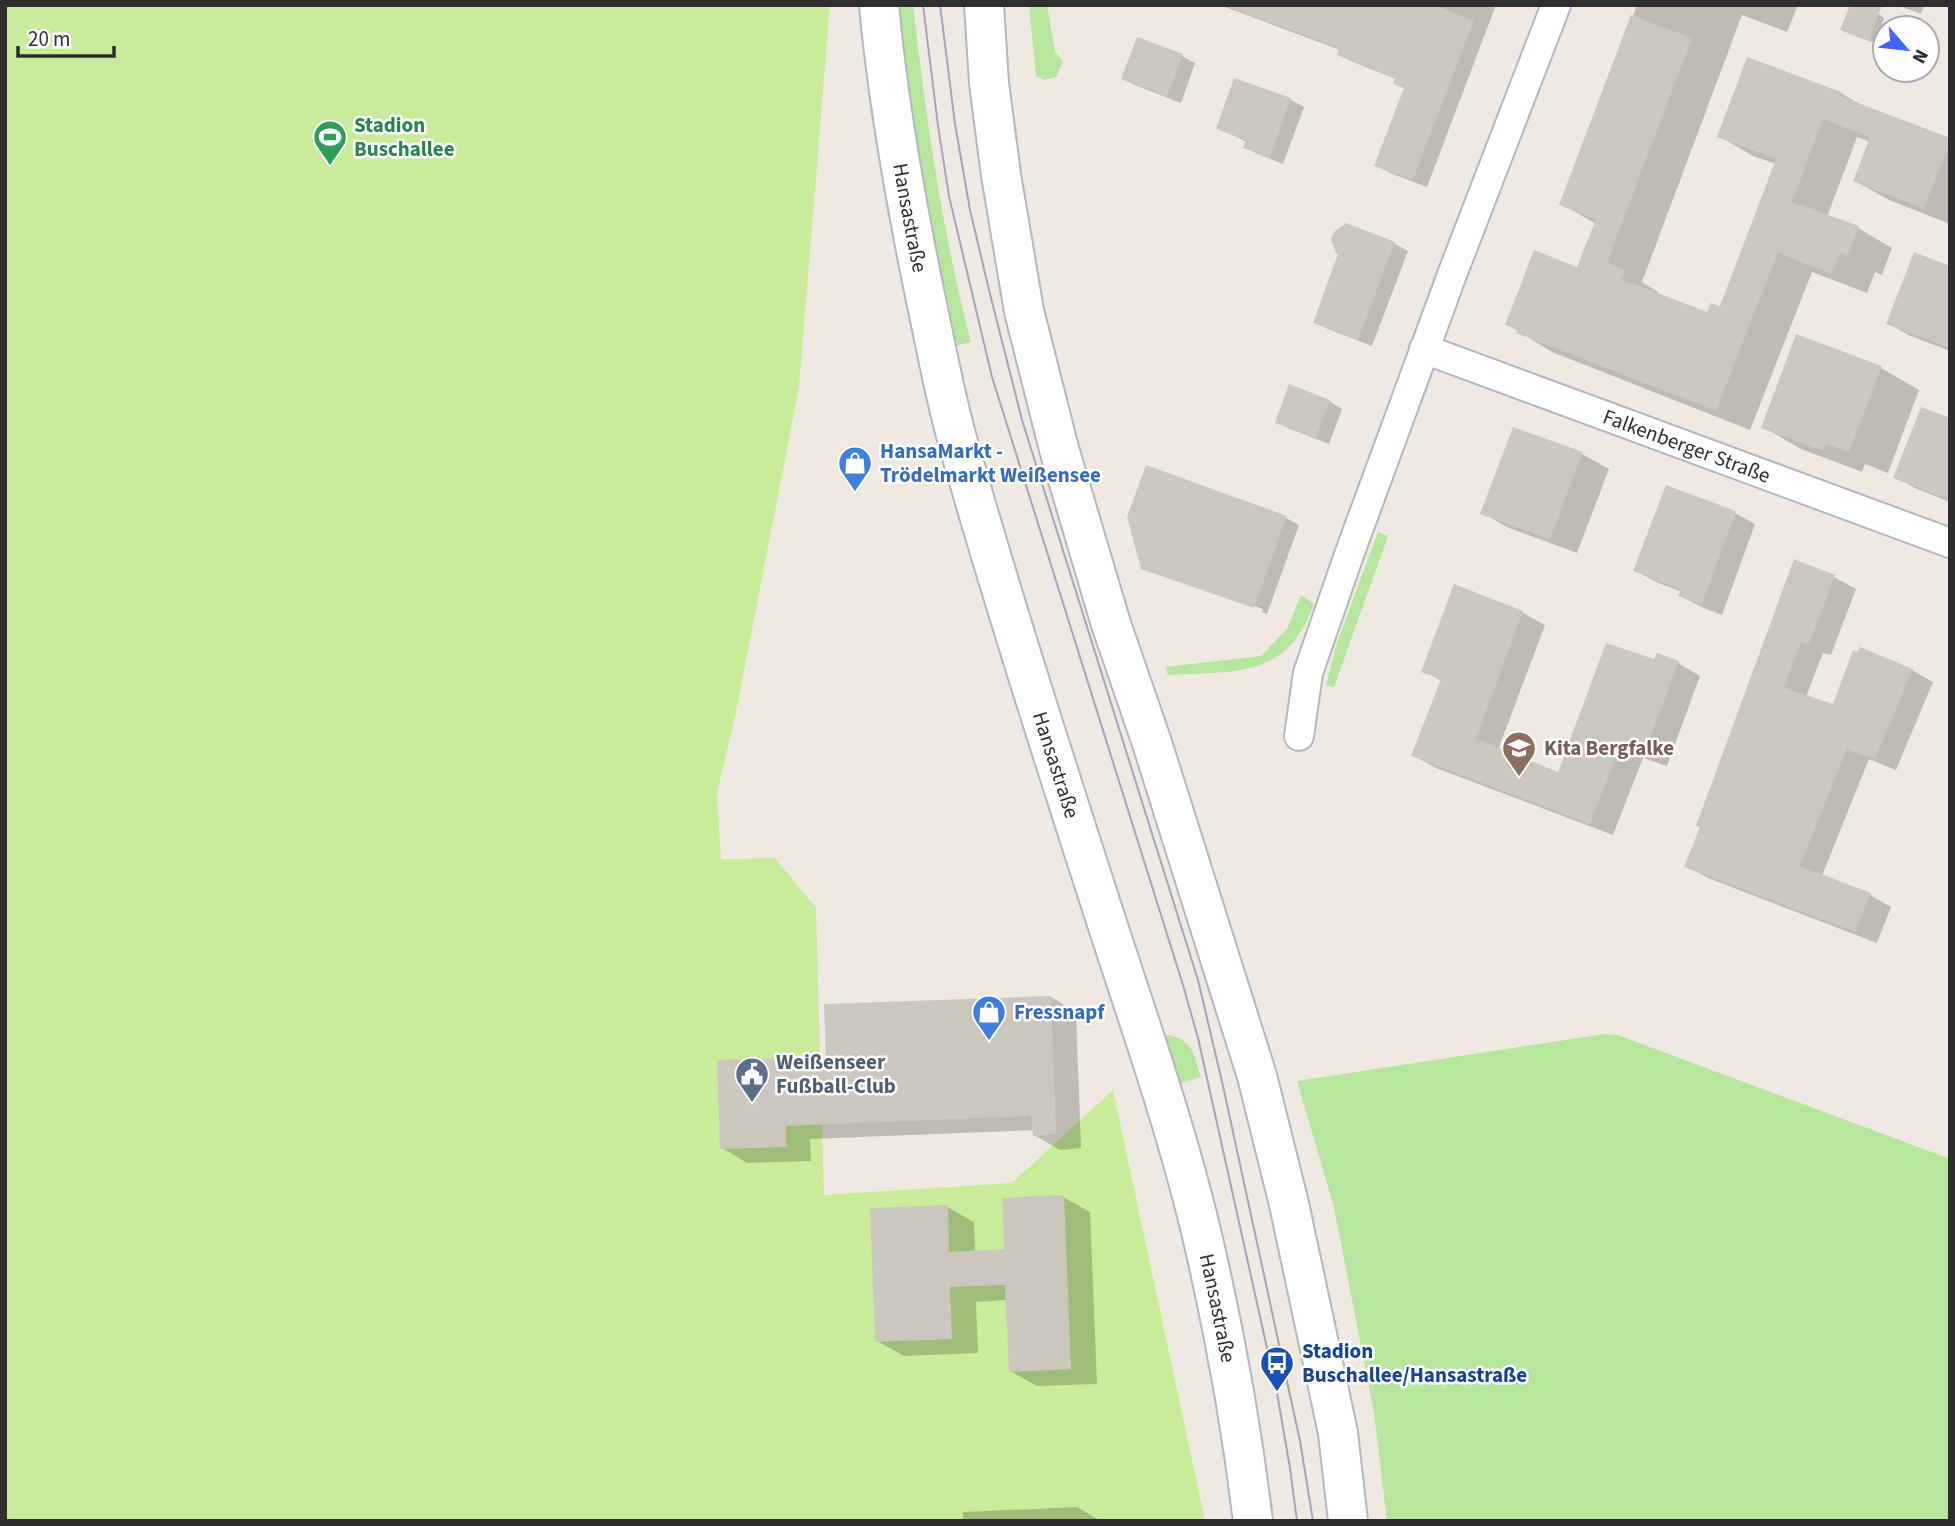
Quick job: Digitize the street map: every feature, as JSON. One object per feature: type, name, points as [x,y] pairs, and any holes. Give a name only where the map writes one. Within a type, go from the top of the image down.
[{"type":"main road","name":"Hansastraße","points":[[879,5],[882,45],[901,169],[960,451],[1040,714],[1165,1102],[1199,1225],[1222,1331],[1253,1521]]},
{"type":"main road","points":[[984,5],[989,83],[1001,175],[1024,311],[1059,449],[1107,611],[1152,743],[1257,1076],[1289,1204],[1338,1433],[1348,1521]]},
{"type":"street","points":[[1299,736],[1308,673],[1350,552],[1424,349],[1556,5]]},
{"type":"street","name":"Falkenberger Straße","points":[[1424,349],[1950,543]]},
{"type":"green space","points":[[5,5],[830,5],[799,387],[736,712],[717,793],[721,859],[775,858],[816,908],[824,1195],[1012,1183],[1113,1090],[1205,1521],[5,1521]]},
{"type":"green space","points":[[898,5],[913,5],[936,175],[971,342],[954,346],[917,153]]},
{"type":"green space","points":[[1029,5],[1047,5],[1055,52],[1063,61],[1056,77],[1044,80],[1036,76]]},
{"type":"green space","points":[[1378,532],[1388,536],[1334,687],[1326,686],[1336,646]]},
{"type":"green space","points":[[1301,595],[1314,604],[1303,629],[1289,647],[1273,659],[1236,671],[1168,675],[1165,667],[1261,656],[1287,629]]},
{"type":"green space","points":[[1605,1034],[1618,1035],[1950,1159],[1950,1521],[1387,1521],[1374,1413],[1334,1207],[1297,1081]]},
{"type":"green space","points":[[1164,1036],[1182,1040],[1191,1048],[1201,1077],[1177,1084]]},
{"type":"building","points":[[1232,5],[1434,5],[1474,20],[1413,180],[1374,166],[1404,88],[1393,84],[1395,78],[1337,55],[1339,48],[1231,8]]},
{"type":"building","points":[[1850,5],[1882,5],[1879,14],[1871,14],[1869,41],[1840,30]]},
{"type":"building","points":[[1631,15],[1692,38],[1607,263],[1625,270],[1621,279],[1707,312],[1711,303],[1720,306],[1776,159],[1717,137],[1747,57],[1841,92],[1840,96],[1950,138],[1924,209],[1853,181],[1870,137],[1823,119],[1792,202],[1859,226],[1848,256],[1840,253],[1832,274],[1778,253],[1716,411],[1516,333],[1518,330],[1505,325],[1534,250],[1577,267],[1596,219],[1559,205]]},
{"type":"building","points":[[1137,37],[1183,54],[1167,97],[1121,79]]},
{"type":"building","points":[[1234,78],[1291,98],[1270,158],[1243,148],[1246,140],[1216,129]]},
{"type":"building","points":[[1346,223],[1395,242],[1358,340],[1313,323],[1338,254],[1331,239],[1335,231]]},
{"type":"building","points":[[1914,252],[1950,266],[1950,348],[1886,324]]},
{"type":"building","points":[[1796,334],[1882,366],[1849,452],[1826,444],[1823,451],[1761,428]]},
{"type":"building","points":[[1289,384],[1330,400],[1316,438],[1275,423]]},
{"type":"building","points":[[1921,407],[1950,418],[1950,500],[1893,478]]},
{"type":"building","points":[[1513,427],[1583,452],[1550,539],[1480,514]]},
{"type":"building","points":[[1146,465],[1287,516],[1254,608],[1141,569],[1127,517]]},
{"type":"building","points":[[1666,485],[1736,511],[1702,605],[1678,596],[1681,590],[1633,571]]},
{"type":"building","points":[[1794,559],[1835,575],[1809,645],[1801,642],[1784,688],[1833,704],[1853,650],[1857,652],[1860,647],[1913,669],[1875,759],[1847,749],[1800,866],[1871,893],[1855,932],[1684,867],[1700,827],[1696,826]]},
{"type":"building","points":[[1454,584],[1523,611],[1476,739],[1558,772],[1606,643],[1654,659],[1657,653],[1679,661],[1644,755],[1620,746],[1590,824],[1411,756],[1441,679],[1421,672]]},
{"type":"building","points":[[1051,996],[1056,1134],[1033,1136],[1031,1116],[786,1126],[786,1147],[720,1149],[717,1060],[826,1057],[824,1004]]},
{"type":"building","points":[[1064,1195],[1071,1369],[1009,1372],[1005,1285],[950,1287],[952,1339],[875,1342],[870,1208],[948,1205],[949,1252],[1004,1249],[1002,1198]]},
{"type":"tram line","points":[[923,5],[949,196],[992,377],[1198,1038],[1277,1393],[1297,1521]]},
{"type":"tram line","points":[[940,5],[955,124],[970,210],[990,294],[1022,420],[1198,980],[1300,1441],[1313,1521]]},
{"type":"place","name":"Stadion Buschallee","points":[[330,167]]},
{"type":"place","name":"HansaMarkt - Trödelmarkt Weißensee","points":[[855,493]]},
{"type":"place","name":"Kita Bergfalke","points":[[1519,778]]},
{"type":"place","name":"Fressnapf","points":[[989,1042]]},
{"type":"place","name":"Weißenseer Fußball-Club","points":[[752,1104]]},
{"type":"place","name":"Stadion Buschallee/Hansastraße","points":[[1277,1393]]}]
